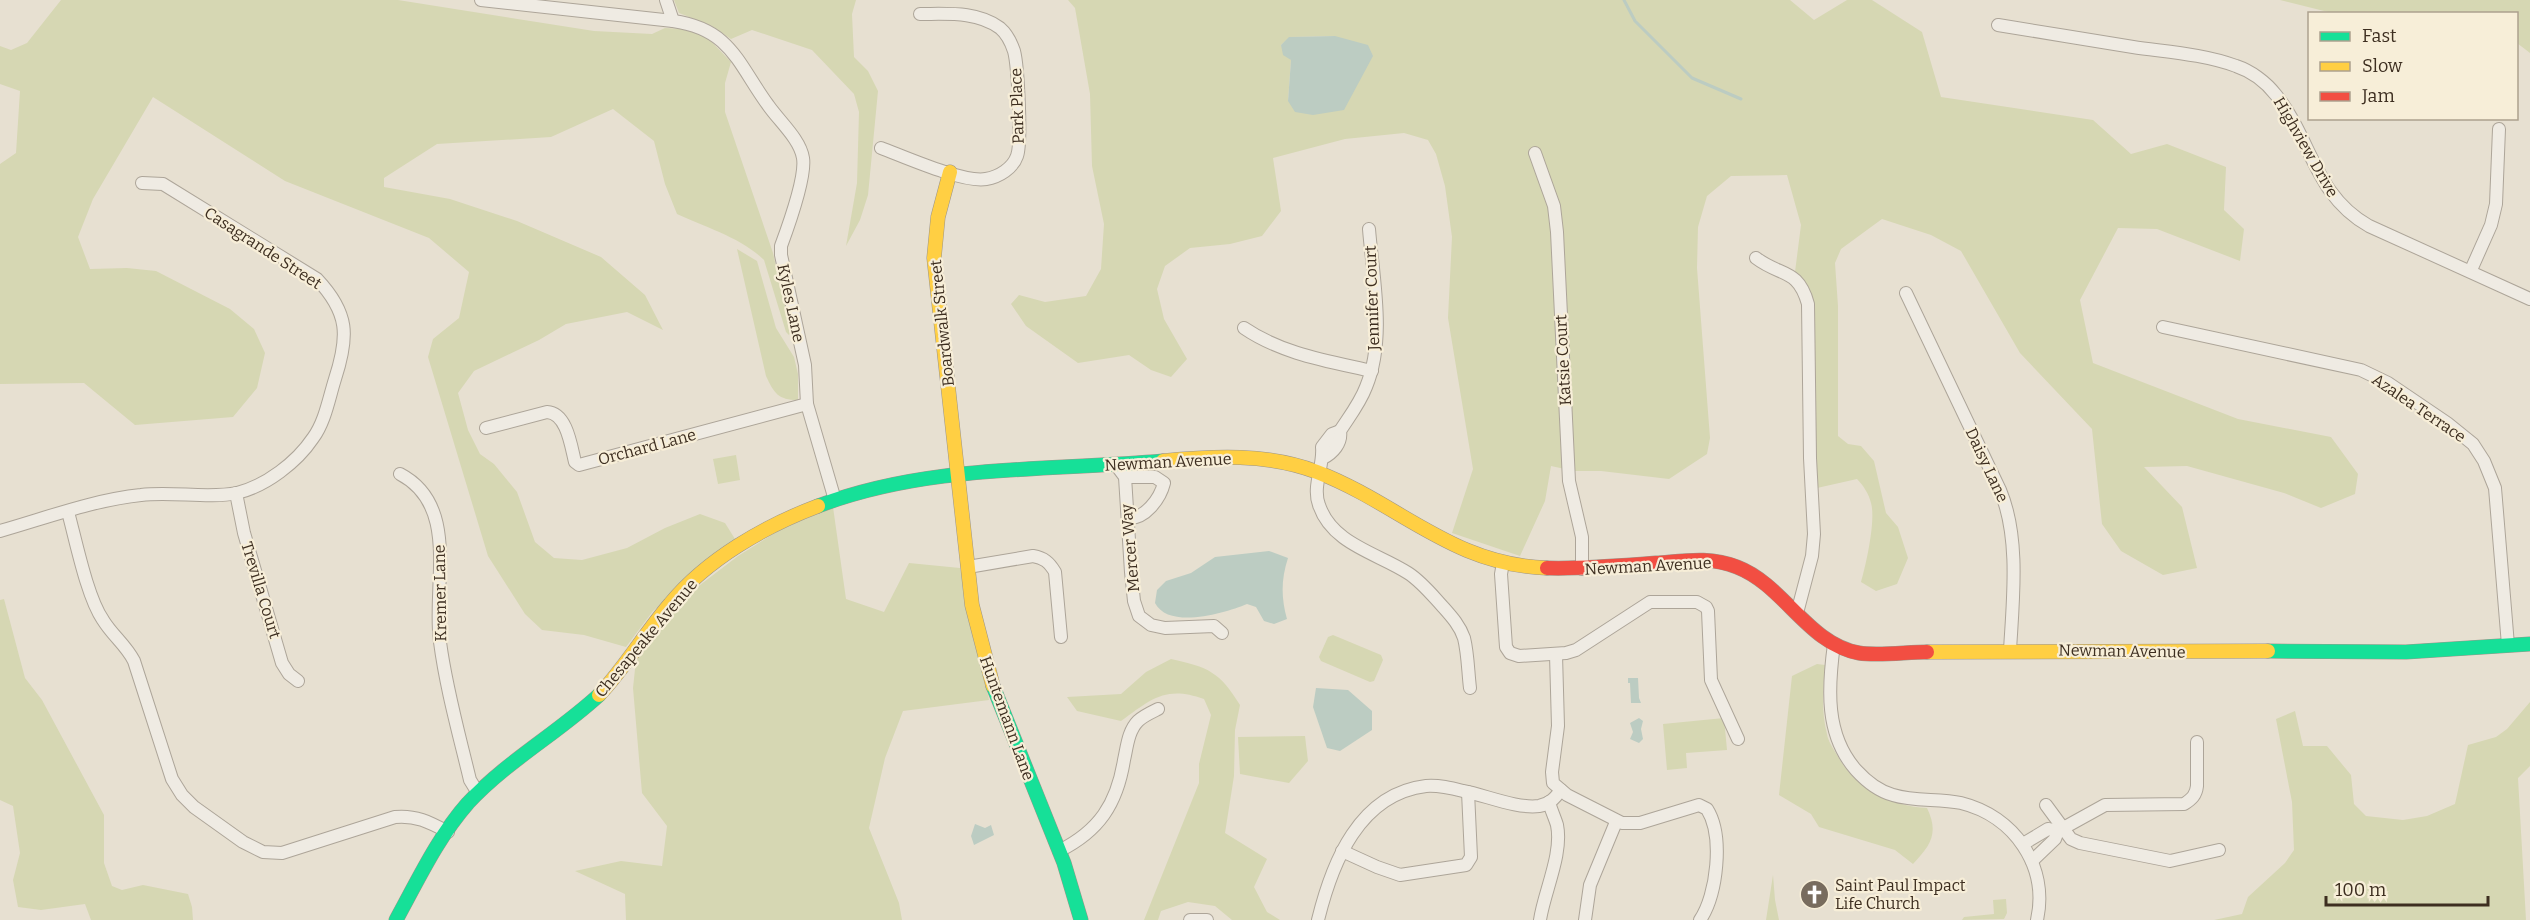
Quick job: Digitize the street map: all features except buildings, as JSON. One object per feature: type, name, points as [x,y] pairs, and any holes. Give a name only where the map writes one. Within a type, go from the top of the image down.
[{"type":"street","name":"Kyles Lane","points":[[481,0],[673,21],[710,32],[734,52],[767,104],[800,147],[803,157],[803,172],[781,246],[785,277],[805,365],[807,404],[835,500]]},
{"type":"street","points":[[666,0],[673,21]]},
{"type":"street","name":"Park Place","points":[[881,148],[973,179],[990,178],[1012,166],[1015,161],[1020,140],[1015,54],[1003,32],[978,17],[965,14],[920,14]]},
{"type":"street","name":"Highview Drive","points":[[1998,25],[2198,57],[2244,69],[2262,81],[2281,101],[2322,179],[2336,201],[2344,208],[2369,226],[2471,270],[2530,299]]},
{"type":"street","points":[[2471,270],[2492,225],[2496,207],[2499,129]]},
{"type":"street","name":"Katsie Court","points":[[1536,153],[1547,182],[1556,223],[1569,481],[1582,537],[1582,569]]},
{"type":"street","name":"Boardwalk Street","points":[[950,172],[938,217],[934,258],[959,474]]},
{"type":"street","name":"Casagrande Street","points":[[0,531],[102,502],[143,495],[236,493],[267,480],[295,460],[314,438],[344,352],[345,330],[341,310],[332,295],[317,279],[164,184],[142,183]]},
{"type":"street","name":"Jennifer Court","points":[[1370,229],[1376,352],[1372,371],[1361,399],[1340,431],[1334,451],[1323,458],[1318,472],[1318,505],[1336,531],[1354,545],[1407,572],[1421,583],[1456,621],[1463,637],[1470,688]]},
{"type":"street","points":[[1756,258],[1764,264],[1786,271],[1796,279],[1804,290],[1808,304],[1814,534],[1812,556],[1797,613]]},
{"type":"street","name":"Daisy Lane","points":[[1906,293],[2009,513],[2012,552],[2010,650]]},
{"type":"street","name":"Azalea Terrace","points":[[2163,327],[2363,371],[2388,383],[2473,444],[2484,461],[2495,488],[2508,645]]},
{"type":"street","points":[[1244,328],[1263,341],[1281,348],[1372,371]]},
{"type":"street","name":"Orchard Lane","points":[[486,428],[554,412],[559,416],[575,462],[579,465],[807,404]]},
{"type":"street","name":"Newman Avenue","points":[[835,500],[886,484],[959,474],[1240,458],[1265,460],[1318,472],[1448,543],[1478,556],[1503,563],[1553,569],[1582,569],[1717,561],[1738,567],[1752,575],[1834,644],[1846,650],[1869,653],[2010,650],[2390,652],[2459,650],[2530,644]]},
{"type":"street","points":[[1116,465],[1125,477],[1155,477],[1164,483],[1159,495],[1144,514],[1128,518]]},
{"type":"street","name":"Kremer Lane","points":[[400,474],[420,488],[437,523],[440,558],[440,641],[470,780],[478,793]]},
{"type":"street","name":"Huntemann Lane","points":[[959,474],[972,605],[989,677],[1059,851],[1081,920]]},
{"type":"street","name":"Mercer Way","points":[[1125,477],[1134,601],[1139,616],[1156,627],[1214,626],[1222,633]]},
{"type":"street","name":"Trevilla Court","points":[[236,493],[244,533],[282,663],[289,674],[298,681]]},
{"type":"street","name":"Chesapeake Avenue","points":[[396,920],[448,832],[478,793],[600,694],[627,661],[643,636],[684,587],[759,534],[787,519],[835,500]]},
{"type":"street","points":[[68,512],[95,604],[103,620],[127,648],[134,661],[172,779],[182,795],[194,807],[243,842],[263,852],[282,853],[395,817],[411,815],[448,832]]},
{"type":"street","points":[[968,567],[1033,556],[1042,558],[1050,564],[1054,572],[1061,637]]},
{"type":"street","points":[[1503,563],[1501,574],[1506,647],[1510,653],[1519,656],[1556,655],[1576,650],[1650,602],[1697,602],[1706,607],[1711,680],[1738,739]]},
{"type":"street","points":[[1834,644],[1830,674],[1833,730],[1848,761],[1865,779],[1880,790],[1917,800],[1959,803],[1976,807],[1997,819],[2023,844],[2032,861],[2037,874],[2037,920]]},
{"type":"street","points":[[1556,655],[1558,734],[1553,783],[1616,822],[1632,824],[1699,805],[1707,809],[1713,826],[1717,866],[1713,892],[1700,920]]},
{"type":"street","points":[[1059,851],[1089,833],[1108,810],[1118,788],[1131,734],[1138,720],[1158,709]]},
{"type":"street","points":[[2023,844],[2048,829],[2060,829],[2105,805],[2184,804],[2196,793],[2197,742]]},
{"type":"street","points":[[1318,920],[1330,876],[1342,850],[1362,821],[1395,796],[1427,786],[1539,806],[1549,802],[1561,790]]},
{"type":"street","points":[[1342,850],[1400,875],[1466,865],[1471,857],[1468,792]]},
{"type":"street","points":[[1540,920],[1550,884],[1557,840],[1557,827],[1549,802]]},
{"type":"street","points":[[2046,805],[2060,829],[2071,839],[2080,843],[2169,861],[2219,850]]},
{"type":"street","points":[[1585,920],[1590,885],[1616,822]]},
{"type":"street","points":[[2032,861],[2055,839],[2060,829]]},
{"type":"street","points":[[1190,920],[1206,920]]},
{"type":"green space","points":[[61,0],[398,0],[594,31],[652,34],[665,28],[683,29],[707,37],[731,62],[725,83],[725,112],[773,253],[791,332],[789,335],[786,332],[764,260],[734,239],[677,214],[665,184],[654,141],[613,109],[551,137],[437,144],[384,178],[384,187],[450,199],[517,221],[601,257],[645,295],[663,330],[627,312],[566,324],[539,340],[474,371],[458,393],[468,430],[480,454],[494,464],[517,492],[535,542],[554,558],[582,560],[627,548],[665,528],[700,514],[725,523],[735,539],[653,611],[626,647],[584,635],[542,630],[525,614],[488,556],[428,357],[433,339],[459,318],[469,272],[429,238],[285,181],[153,97],[93,199],[78,237],[90,269],[127,268],[156,271],[230,309],[254,329],[265,353],[257,388],[233,417],[135,425],[84,383],[0,384],[0,164],[16,153],[20,91],[0,84],[0,46],[11,50],[27,43]]},
{"type":"green space","points":[[674,0],[856,0],[852,14],[854,57],[868,71],[878,91],[868,195],[860,220],[846,246],[857,183],[859,112],[854,94],[812,50],[752,30],[731,39],[712,26],[679,13]]},
{"type":"green space","points":[[1068,0],[1790,0],[1814,20],[1847,0],[1872,0],[1922,32],[1941,97],[2093,120],[2131,154],[2167,144],[2226,167],[2224,210],[2244,229],[2240,261],[2157,229],[2118,228],[2080,300],[2093,363],[2238,419],[2331,437],[2358,474],[2355,494],[2321,508],[2284,493],[2187,466],[2144,467],[2182,507],[2197,568],[2163,575],[2121,551],[2102,524],[2092,429],[2020,353],[1961,251],[1931,235],[1882,219],[1841,249],[1835,263],[1838,306],[1838,436],[1848,444],[1861,446],[1874,461],[1886,513],[1898,527],[1908,558],[1897,584],[1876,591],[1861,582],[1871,531],[1872,511],[1869,496],[1857,479],[1817,488],[1810,295],[1805,282],[1795,272],[1801,225],[1787,175],[1731,176],[1707,196],[1698,227],[1697,268],[1710,438],[1707,454],[1669,479],[1601,471],[1574,471],[1551,466],[1545,501],[1520,556],[1452,533],[1473,469],[1448,318],[1452,237],[1445,186],[1436,154],[1428,140],[1404,133],[1345,139],[1273,158],[1281,211],[1262,236],[1230,244],[1190,248],[1165,266],[1157,289],[1164,319],[1187,359],[1171,377],[1151,370],[1129,355],[1078,363],[1026,326],[1011,304],[1019,295],[1045,302],[1086,296],[1101,269],[1104,224],[1092,166],[1090,94],[1075,8]],"holes":[[[1335,36],[1288,101],[1291,60],[1281,45],[1290,37]]]},
{"type":"green space","points":[[2280,0],[2530,0],[2530,53],[2518,44],[2518,12],[2328,12]]},
{"type":"green space","points":[[737,249],[757,261],[776,328],[794,357],[798,374],[798,400],[781,397],[766,376]]},
{"type":"green space","points":[[736,455],[740,480],[718,484],[713,459]]},
{"type":"green space","points":[[833,507],[846,599],[884,612],[909,563],[960,568],[989,700],[903,711],[885,758],[869,828],[899,903],[902,920],[626,920],[625,894],[575,871],[621,861],[662,866],[667,826],[642,793],[633,688],[636,660],[665,619],[700,585],[738,556],[786,526]]},
{"type":"green space","points":[[4,599],[25,678],[42,700],[104,815],[104,863],[112,886],[122,890],[143,885],[188,894],[193,920],[91,920],[85,904],[41,910],[18,907],[13,880],[20,853],[13,806],[0,800],[0,600]]},
{"type":"green space","points":[[1333,635],[1381,655],[1383,660],[1374,681],[1370,682],[1321,661],[1319,657],[1328,637]]},
{"type":"green space","points":[[1171,659],[1204,668],[1212,673],[1226,685],[1240,705],[1235,730],[1234,776],[1225,833],[1267,859],[1254,887],[1267,912],[1280,920],[1232,920],[1215,906],[1188,902],[1161,911],[1158,920],[1144,920],[1199,783],[1199,764],[1211,715],[1204,699],[1179,693],[1159,696],[1121,721],[1077,711],[1067,697],[1121,694],[1146,672]]},
{"type":"green space","points":[[1817,664],[1825,665],[1823,708],[1828,737],[1844,767],[1863,786],[1874,793],[1899,804],[1927,808],[1933,832],[1929,845],[1913,864],[1895,850],[1819,827],[1811,814],[1779,795],[1792,676]]},
{"type":"green space","points":[[2530,702],[2530,766],[2518,778],[2526,920],[2214,920],[2242,914],[2248,897],[2285,863],[2294,850],[2292,802],[2276,719],[2295,711],[2303,746],[2327,746],[2351,775],[2354,804],[2366,816],[2403,820],[2427,816],[2455,804],[2468,745],[2496,737],[2507,729]]},
{"type":"green space","points":[[1724,718],[1727,750],[1686,753],[1687,768],[1667,770],[1663,724]]},
{"type":"green space","points":[[1305,736],[1308,761],[1289,783],[1240,774],[1238,737]]},
{"type":"green space","points":[[1773,875],[1779,920],[1766,920]]},
{"type":"green space","points":[[2006,899],[2007,913],[2004,919],[1962,920],[1964,917],[1994,914],[1993,900]]},
{"type":"shaded area","points":[[1335,36],[1368,45],[1373,56],[1344,110],[1313,115],[1295,112],[1288,101],[1291,60],[1283,55],[1281,45],[1289,37]]},
{"type":"shaded area","points":[[1269,551],[1288,558],[1283,588],[1287,619],[1274,624],[1264,621],[1256,607],[1247,604],[1212,615],[1184,618],[1162,611],[1155,603],[1157,590],[1166,581],[1191,573],[1215,557]]},
{"type":"shaded area","points":[[1628,678],[1638,678],[1641,703],[1631,703]]},
{"type":"shaded area","points":[[1316,688],[1348,690],[1372,711],[1372,730],[1340,751],[1327,748],[1313,707]]},
{"type":"shaded area","points":[[1639,718],[1643,721],[1641,729],[1643,739],[1639,743],[1630,739],[1633,732],[1630,723]]},
{"type":"shaded area","points":[[975,824],[985,828],[991,825],[994,835],[974,845],[971,836]]},
{"type":"waterway","points":[[1624,0],[1635,21],[1692,78],[1741,99]]},
{"type":"traffic: fast","points":[[818,506],[860,492],[945,476],[1163,461]]},
{"type":"traffic: fast","points":[[2268,651],[2406,652],[2530,644]]},
{"type":"traffic: fast","points":[[993,686],[1064,863],[1081,920]]},
{"type":"traffic: fast","points":[[396,920],[438,844],[468,803],[499,774],[599,695]]},
{"type":"traffic: slow","points":[[950,172],[938,217],[934,258],[972,605],[993,686]]},
{"type":"traffic: slow","points":[[1163,461],[1240,457],[1298,466],[1347,485],[1454,545],[1513,564],[1547,568]]},
{"type":"traffic: slow","points":[[599,695],[670,604],[701,573],[719,558],[758,534],[818,506]]},
{"type":"traffic: slow","points":[[1927,652],[2268,651]]},
{"type":"traffic: jam","points":[[1547,568],[1601,567],[1697,560],[1717,561],[1754,575],[1810,627],[1841,647],[1867,654],[1927,652]]},
{"type":"place","name":"Saint Paul Impact Life Church","points":[[1814,894]]}]
